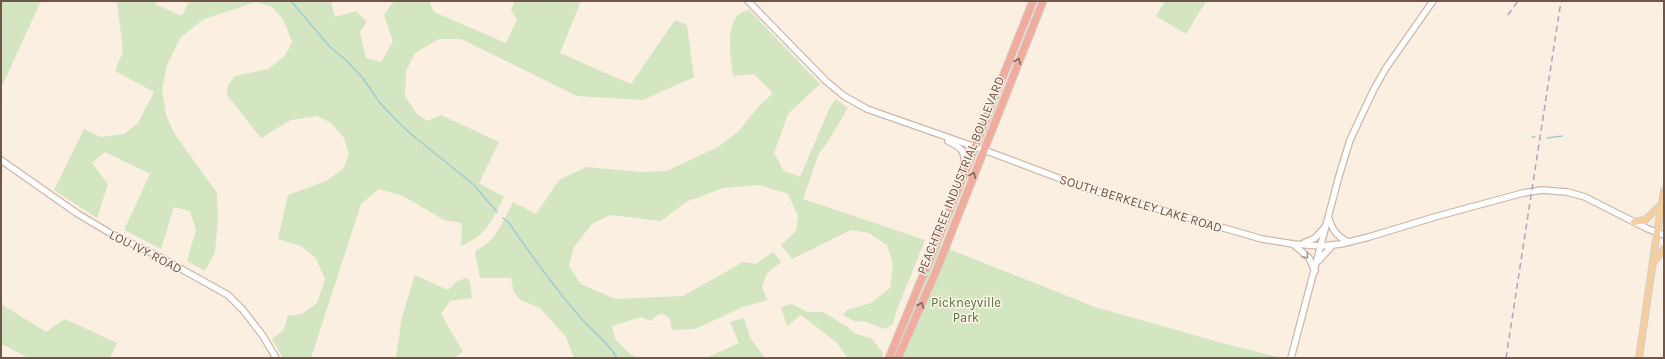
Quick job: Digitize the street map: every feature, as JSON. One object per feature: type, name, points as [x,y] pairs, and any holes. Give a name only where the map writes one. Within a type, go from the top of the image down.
[{"type":"highway","name":"PEACHTREE INDUSTRIAL BOULEVARD","points":[[889,358],[1033,1]]},
{"type":"highway","name":"PEACHTREE INDUSTRIAL BOULEVARD","points":[[898,358],[937,269],[1043,1]]},
{"type":"main road","points":[[1639,358],[1656,233],[1664,191]]},
{"type":"main road","points":[[1634,222],[1645,220],[1662,204]]},
{"type":"main road","points":[[1652,264],[1664,249]]},
{"type":"street","name":"SOUTH BERKELEY LAKE ROAD","points":[[748,1],[802,58],[839,92],[867,109],[984,150],[1085,188],[1262,239],[1321,246],[1349,242],[1438,216],[1542,190],[1567,192],[1594,201],[1656,233],[1664,235]]},
{"type":"street","points":[[1291,358],[1339,176],[1350,140],[1386,68],[1433,1]]},
{"type":"street","points":[[928,131],[962,150],[965,158],[962,176]]},
{"type":"street","name":"LOU IVY ROAD","points":[[1,160],[78,214],[110,233],[158,256],[228,295],[251,320],[276,358]]},
{"type":"street","points":[[1329,218],[1334,231],[1340,237],[1349,242]]},
{"type":"street","points":[[1315,271],[1309,258],[1296,244],[1315,238],[1327,225]]},
{"type":"street","points":[[1317,262],[1328,249],[1335,244]]},
{"type":"green space","points":[[1,1],[41,1],[1,88]]},
{"type":"green space","points":[[117,1],[156,1],[155,4],[182,16],[189,1],[331,1],[335,17],[356,11],[367,22],[360,32],[366,58],[381,62],[393,41],[384,15],[392,3],[397,1],[429,1],[434,12],[506,43],[517,20],[511,10],[515,1],[581,1],[560,53],[631,84],[675,20],[687,25],[694,77],[643,100],[577,96],[461,39],[439,39],[415,53],[406,71],[405,96],[417,114],[428,121],[441,115],[499,142],[479,183],[504,197],[492,220],[483,232],[470,242],[461,246],[462,223],[444,220],[401,195],[379,189],[361,204],[311,358],[283,358],[272,339],[283,331],[288,316],[302,314],[317,303],[325,279],[316,258],[301,246],[278,239],[288,195],[326,181],[343,169],[349,154],[344,138],[331,123],[317,116],[291,120],[261,138],[227,95],[228,85],[235,76],[268,69],[285,56],[292,42],[283,19],[272,7],[256,2],[204,19],[181,37],[167,65],[162,89],[166,115],[174,133],[217,193],[218,220],[215,252],[205,271],[187,261],[196,230],[190,211],[174,207],[161,249],[124,230],[150,174],[105,152],[92,163],[108,184],[97,218],[54,190],[84,129],[101,137],[124,134],[138,123],[154,92],[115,71],[123,52]]},
{"type":"green space","points":[[1165,1],[1206,1],[1186,34],[1156,16]]},
{"type":"green space","points":[[749,10],[820,84],[788,114],[774,153],[784,171],[800,177],[830,107],[836,99],[848,108],[825,146],[819,153],[803,199],[925,240],[896,312],[893,324],[885,329],[863,321],[856,322],[843,315],[847,310],[871,303],[890,288],[893,264],[887,245],[869,233],[851,230],[792,259],[781,245],[796,231],[798,216],[788,194],[760,185],[723,188],[686,202],[661,221],[610,215],[592,224],[574,247],[569,266],[581,284],[615,299],[683,296],[743,262],[756,264],[773,252],[781,262],[767,273],[762,287],[767,300],[743,307],[695,329],[672,330],[671,323],[667,316],[661,314],[654,317],[651,321],[641,317],[612,326],[615,339],[630,354],[638,358],[574,358],[566,337],[540,308],[521,300],[514,293],[511,278],[480,278],[475,253],[476,250],[489,242],[494,236],[503,223],[513,202],[536,214],[559,180],[586,167],[640,172],[667,171],[718,147],[739,131],[759,106],[773,93],[754,74],[733,76],[730,48],[732,28],[735,19],[740,13]]},
{"type":"green space","name":"Pickneyville Park","points":[[939,245],[1095,307],[1222,343],[1282,358],[892,358]]},
{"type":"green space","points":[[415,275],[448,290],[457,281],[467,278],[470,282],[472,298],[450,301],[441,314],[463,352],[453,358],[396,358],[402,317]]},
{"type":"green space","points":[[1,304],[46,332],[65,319],[117,343],[110,358],[29,358],[1,344]]},
{"type":"green space","points":[[792,304],[807,312],[823,312],[849,328],[854,333],[872,339],[883,353],[881,358],[848,358],[836,342],[801,315],[787,326],[781,307]]},
{"type":"green space","points":[[744,318],[751,339],[765,358],[706,358],[739,343],[730,322]]},
{"type":"waterway","points":[[291,1],[330,47],[347,61],[362,77],[380,103],[396,120],[473,184],[497,212]]},
{"type":"waterway","points":[[1547,138],[1562,136]]},
{"type":"waterway","points":[[503,218],[509,223],[570,306],[600,337],[617,358]]},
{"type":"railway","points":[[1508,15],[1518,1]]},
{"type":"railway","points":[[1506,358],[1561,1]]}]
